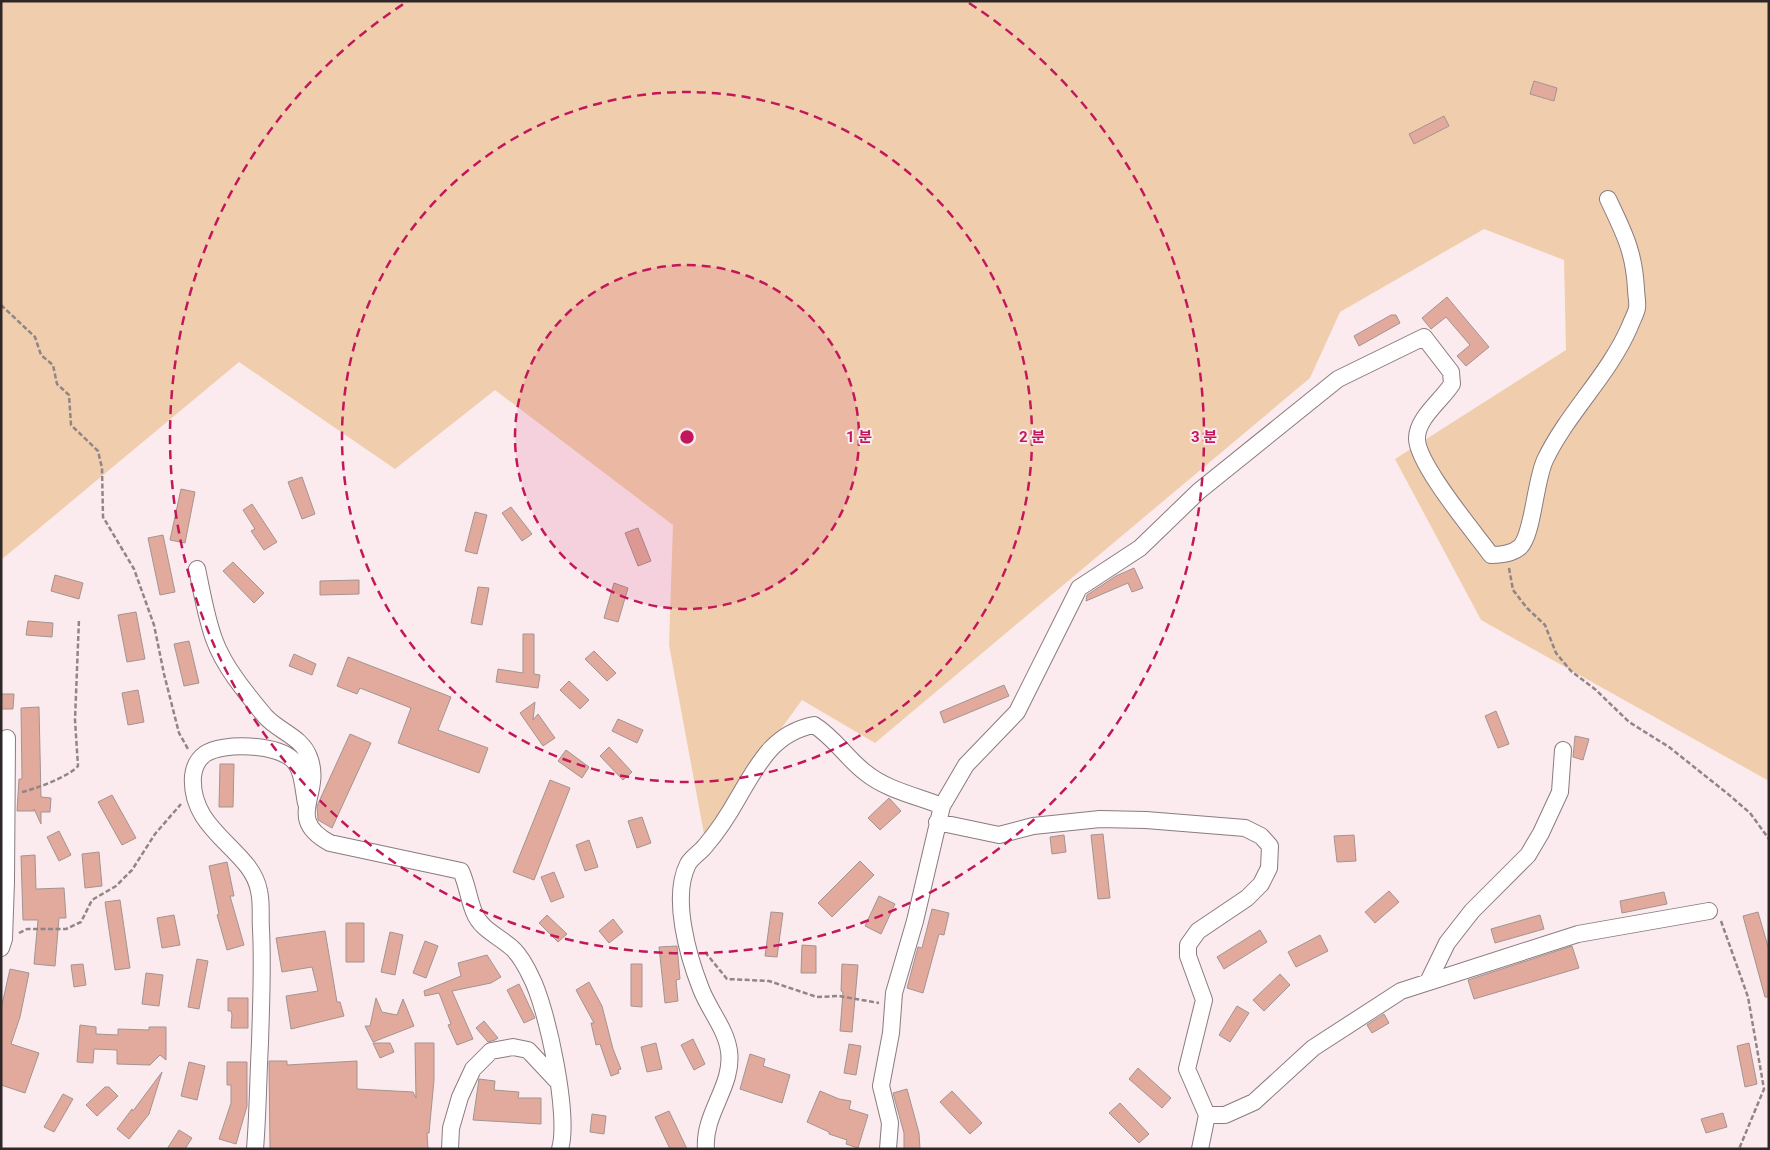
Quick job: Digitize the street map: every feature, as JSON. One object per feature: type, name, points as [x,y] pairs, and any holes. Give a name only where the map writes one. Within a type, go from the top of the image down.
[{"type":"street","points":[[888,1149],[890,1123],[881,1086],[893,1006],[942,806],[966,765],[1017,712],[1079,588],[1140,548],[1199,491],[1338,380],[1424,337],[1451,372],[1452,384],[1421,424],[1417,438],[1421,452],[1429,469],[1491,555],[1506,554],[1520,547],[1527,535],[1534,491],[1541,469],[1560,430],[1600,379],[1614,357],[1623,342],[1637,308],[1635,274],[1630,244],[1608,199]]},
{"type":"street","points":[[197,569],[214,641],[234,677],[266,718],[301,743],[309,755],[314,773],[307,804]]},
{"type":"street","points":[[706,1149],[708,1120],[729,1070],[729,1050],[692,966],[680,887],[689,862],[706,846],[738,798],[748,778],[771,749],[785,735],[798,729],[814,726],[828,734],[866,774],[890,787],[942,806]]},
{"type":"street","points":[[2,943],[6,882],[6,738]]},
{"type":"street","points":[[254,1149],[259,1103],[263,965],[260,891],[253,874],[214,833],[204,819],[193,787],[196,763],[206,753],[227,747],[253,746],[273,751],[293,760],[301,775],[307,804],[307,819],[314,834],[330,843],[461,871],[469,890],[474,912],[491,934],[513,948],[531,977],[552,1043],[562,1119],[560,1149]]},
{"type":"street","points":[[1428,982],[1447,943],[1472,911],[1528,855],[1542,833],[1560,792],[1563,750]]},
{"type":"street","points":[[937,822],[999,835],[1033,826],[1100,819],[1146,820],[1246,828],[1261,836],[1270,846],[1269,868],[1261,884],[1247,898],[1198,931],[1188,945],[1188,956],[1204,1000],[1187,1069],[1207,1115],[1200,1149]]},
{"type":"street","points":[[1207,1115],[1225,1115],[1254,1102],[1313,1048],[1401,991],[1578,934],[1709,911]]},
{"type":"street","points":[[450,1149],[450,1128],[460,1097],[473,1069],[491,1052],[512,1047],[528,1050],[558,1082]]},
{"type":"path","points":[[1,306],[35,337],[41,355],[53,365],[56,384],[69,395],[72,425],[98,451],[102,468],[103,517],[134,569],[154,625],[179,733],[196,763]]},
{"type":"path","points":[[1506,554],[1513,590],[1527,608],[1545,625],[1556,652],[1571,671],[1596,690],[1629,722],[1669,748],[1728,794],[1750,813],[1769,839]]},
{"type":"path","points":[[6,796],[42,787],[52,780],[71,774],[78,766],[75,720],[79,619]]},
{"type":"path","points":[[2,943],[27,929],[66,929],[81,922],[92,900],[116,886],[132,870],[154,834],[175,812],[193,787]]},
{"type":"path","points":[[1709,911],[1721,920],[1748,997],[1764,1090],[1739,1149]]},
{"type":"path","points":[[704,951],[728,978],[769,981],[817,997],[848,997],[893,1006]]},
{"type":"shaded area","points":[[1,1],[1769,1],[1769,781],[1481,620],[1395,459],[1566,350],[1564,260],[1484,229],[1340,312],[1310,378],[875,743],[802,700],[704,834],[669,645],[673,525],[495,390],[395,469],[239,362],[1,560]]},
{"type":"building","points":[[1534,81],[1557,88],[1554,101],[1530,94]]},
{"type":"building","points":[[1444,116],[1449,126],[1414,144],[1409,134]]},
{"type":"building","points":[[1447,297],[1489,347],[1466,366],[1457,356],[1470,345],[1446,317],[1431,329],[1422,318]]},
{"type":"building","points":[[1391,315],[1396,315],[1400,323],[1359,346],[1354,336]]},
{"type":"building","points":[[302,477],[315,514],[302,519],[288,482]]},
{"type":"building","points":[[181,489],[195,492],[185,543],[170,540]]},
{"type":"building","points":[[252,504],[277,542],[264,550],[251,531],[255,529],[243,510]]},
{"type":"building","points":[[511,507],[532,534],[522,541],[502,513]]},
{"type":"building","points":[[475,512],[487,515],[477,554],[465,551]]},
{"type":"building","points":[[638,528],[651,561],[638,566],[625,533]]},
{"type":"building","points":[[163,535],[175,592],[160,595],[148,538]]},
{"type":"building","points":[[233,562],[264,593],[254,603],[223,571]]},
{"type":"building","points":[[1134,568],[1143,588],[1132,592],[1128,583],[1086,601],[1087,595],[1116,576]]},
{"type":"building","points":[[55,575],[83,583],[79,599],[51,591]]},
{"type":"building","points":[[359,580],[359,594],[320,595],[320,581]]},
{"type":"building","points":[[614,583],[628,588],[618,622],[604,618]]},
{"type":"building","points":[[478,587],[489,588],[482,625],[471,623]]},
{"type":"building","points":[[136,612],[145,659],[127,662],[118,615]]},
{"type":"building","points":[[28,621],[53,623],[52,637],[26,635]]},
{"type":"building","points":[[523,634],[534,634],[534,674],[540,675],[538,688],[496,682],[498,669],[523,673]]},
{"type":"building","points":[[189,641],[199,683],[184,686],[174,644]]},
{"type":"building","points":[[594,651],[616,673],[607,681],[585,659]]},
{"type":"building","points":[[294,654],[316,664],[312,675],[289,666]]},
{"type":"building","points":[[348,657],[451,697],[438,730],[488,748],[479,773],[398,743],[411,708],[360,688],[357,694],[337,686]]},
{"type":"building","points":[[569,681],[589,700],[580,709],[560,690]]},
{"type":"building","points":[[1004,685],[1009,696],[944,723],[940,712]]},
{"type":"building","points":[[138,690],[144,722],[128,725],[122,693]]},
{"type":"building","points":[[1,694],[14,694],[13,709],[1,709]]},
{"type":"building","points":[[535,702],[533,720],[538,714],[555,738],[543,746],[520,713]]},
{"type":"building","points":[[39,707],[41,797],[51,798],[50,812],[41,812],[41,824],[34,809],[34,811],[17,811],[19,779],[22,779],[21,708]]},
{"type":"building","points":[[1496,711],[1509,744],[1498,748],[1485,716]]},
{"type":"building","points":[[618,719],[643,730],[637,743],[612,731]]},
{"type":"building","points":[[350,734],[371,743],[332,828],[318,820],[317,806]]},
{"type":"building","points":[[1575,736],[1589,739],[1583,760],[1573,757]]},
{"type":"building","points":[[609,747],[632,772],[623,780],[600,756]]},
{"type":"building","points":[[566,750],[589,767],[582,778],[558,761]]},
{"type":"building","points":[[220,764],[234,764],[233,807],[219,807]]},
{"type":"building","points":[[550,780],[570,788],[534,880],[513,872]]},
{"type":"building","points":[[112,795],[136,838],[122,845],[98,802]]},
{"type":"building","points":[[889,798],[901,811],[880,830],[868,818]]},
{"type":"building","points":[[642,817],[651,843],[637,848],[628,821]]},
{"type":"building","points":[[59,831],[71,855],[59,861],[47,837]]},
{"type":"building","points":[[1103,834],[1110,898],[1098,899],[1091,835]]},
{"type":"building","points":[[1064,835],[1066,852],[1052,854],[1050,837]]},
{"type":"building","points":[[1354,835],[1356,861],[1337,862],[1334,836]]},
{"type":"building","points":[[589,840],[598,867],[585,871],[576,845]]},
{"type":"building","points":[[99,852],[102,886],[85,888],[82,854]]},
{"type":"building","points":[[35,855],[36,889],[64,888],[66,918],[59,918],[55,966],[34,964],[38,920],[23,920],[21,856]]},
{"type":"building","points":[[860,861],[874,875],[832,917],[818,903]]},
{"type":"building","points":[[227,862],[234,896],[230,896],[244,945],[227,950],[217,915],[219,914],[209,866]]},
{"type":"building","points":[[554,872],[564,897],[551,902],[541,877]]},
{"type":"building","points":[[1389,891],[1399,902],[1375,923],[1365,912]]},
{"type":"building","points":[[1664,892],[1667,904],[1622,913],[1620,901]]},
{"type":"building","points":[[879,896],[895,904],[881,934],[865,926]]},
{"type":"building","points":[[120,900],[130,968],[115,970],[105,902]]},
{"type":"building","points":[[932,909],[949,913],[944,935],[939,934],[923,993],[907,988],[918,947],[922,948]]},
{"type":"building","points":[[771,912],[783,913],[777,957],[765,956]]},
{"type":"building","points":[[1758,912],[1769,950],[1769,997],[1765,997],[1743,916]]},
{"type":"building","points":[[174,915],[180,945],[162,948],[157,918]]},
{"type":"building","points":[[547,915],[567,934],[558,942],[539,923]]},
{"type":"building","points":[[1540,915],[1544,929],[1495,943],[1491,929]]},
{"type":"building","points":[[613,919],[623,932],[609,943],[599,931]]},
{"type":"building","points":[[346,923],[364,923],[364,962],[346,962]]},
{"type":"building","points":[[1260,930],[1267,942],[1224,969],[1217,957]]},
{"type":"building","points":[[325,931],[337,1002],[340,1002],[344,1016],[291,1029],[286,996],[318,991],[312,967],[282,972],[276,938]]},
{"type":"building","points":[[390,932],[403,935],[395,975],[381,972]]},
{"type":"building","points":[[1320,935],[1328,951],[1296,967],[1288,952]]},
{"type":"building","points":[[425,941],[438,946],[426,978],[413,973]]},
{"type":"building","points":[[802,945],[816,946],[816,973],[801,973]]},
{"type":"building","points":[[677,946],[680,979],[676,980],[678,1001],[665,1003],[659,947]]},
{"type":"building","points":[[1572,946],[1579,968],[1474,999],[1468,980]]},
{"type":"building","points":[[487,955],[501,977],[491,983],[452,991],[473,1039],[457,1045],[448,1025],[451,1024],[439,993],[425,996],[424,991],[461,976],[458,963]]},
{"type":"building","points":[[197,959],[208,961],[199,1009],[188,1007]]},
{"type":"building","points":[[83,964],[86,985],[74,987],[71,965]]},
{"type":"building","points":[[631,964],[642,964],[642,1007],[631,1006]]},
{"type":"building","points":[[842,964],[858,965],[852,1032],[840,1031],[843,992],[841,991]]},
{"type":"building","points":[[10,969],[29,973],[20,1017],[11,1044],[39,1053],[25,1093],[1,1085],[1,1009]]},
{"type":"building","points":[[146,973],[163,975],[159,1006],[142,1004]]},
{"type":"building","points":[[1280,974],[1290,985],[1264,1011],[1253,1000]]},
{"type":"building","points":[[589,982],[602,1006],[613,1049],[621,1069],[618,1070],[619,1073],[611,1076],[600,1044],[596,1045],[591,1023],[594,1023],[576,990]]},
{"type":"building","points":[[519,984],[535,1018],[524,1023],[507,990]]},
{"type":"building","points":[[228,998],[248,998],[248,1028],[231,1028],[232,1015],[231,1011],[228,1011]]},
{"type":"building","points":[[376,998],[382,1012],[397,1015],[403,999],[414,1026],[373,1042],[365,1026],[370,1026]]},
{"type":"building","points":[[1237,1006],[1249,1013],[1230,1042],[1219,1035]]},
{"type":"building","points":[[1384,1014],[1389,1023],[1372,1033],[1367,1025]]},
{"type":"building","points":[[484,1021],[498,1038],[488,1042],[476,1028]]},
{"type":"building","points":[[80,1025],[96,1027],[96,1034],[118,1035],[118,1029],[149,1030],[149,1027],[166,1027],[166,1060],[160,1055],[150,1065],[117,1064],[117,1050],[94,1049],[93,1063],[77,1062]]},
{"type":"building","points":[[693,1039],[705,1064],[694,1070],[681,1045]]},
{"type":"building","points":[[373,1043],[390,1043],[394,1052],[380,1058]]},
{"type":"building","points":[[415,1043],[434,1043],[434,1080],[429,1133],[427,1133],[428,1149],[270,1149],[269,1061],[287,1061],[287,1065],[357,1061],[357,1089],[413,1092],[416,1098]]},
{"type":"building","points":[[656,1043],[662,1069],[647,1072],[641,1047]]},
{"type":"building","points":[[1749,1043],[1757,1084],[1745,1087],[1737,1046]]},
{"type":"building","points":[[849,1044],[861,1046],[856,1075],[844,1073]]},
{"type":"building","points":[[750,1054],[765,1059],[763,1066],[790,1075],[782,1103],[740,1089]]},
{"type":"building","points":[[189,1062],[205,1066],[197,1100],[181,1096]]},
{"type":"building","points":[[227,1062],[247,1062],[247,1106],[236,1144],[219,1139],[231,1103],[231,1085],[227,1085]]},
{"type":"building","points":[[1138,1068],[1171,1098],[1162,1108],[1129,1079]]},
{"type":"building","points":[[162,1072],[149,1114],[129,1139],[117,1129]]},
{"type":"building","points":[[479,1079],[495,1081],[494,1090],[519,1092],[518,1098],[541,1098],[541,1124],[473,1120]]},
{"type":"building","points":[[105,1087],[109,1087],[118,1096],[97,1116],[86,1105]]},
{"type":"building","points":[[907,1089],[919,1133],[920,1149],[904,1149],[904,1133],[893,1093]]},
{"type":"building","points":[[820,1091],[839,1099],[851,1101],[849,1109],[868,1115],[858,1148],[846,1144],[847,1140],[829,1134],[829,1132],[807,1122]]},
{"type":"building","points":[[952,1091],[982,1123],[970,1134],[940,1102]]},
{"type":"building","points":[[63,1094],[73,1099],[54,1132],[44,1127]]},
{"type":"building","points":[[1120,1103],[1149,1134],[1139,1143],[1109,1113]]},
{"type":"building","points":[[669,1111],[687,1149],[670,1149],[655,1117]]},
{"type":"building","points":[[1723,1113],[1727,1127],[1706,1133],[1701,1119]]},
{"type":"building","points":[[592,1114],[606,1116],[604,1134],[590,1132]]},
{"type":"building","points":[[179,1130],[192,1138],[185,1149],[167,1149]]}]
